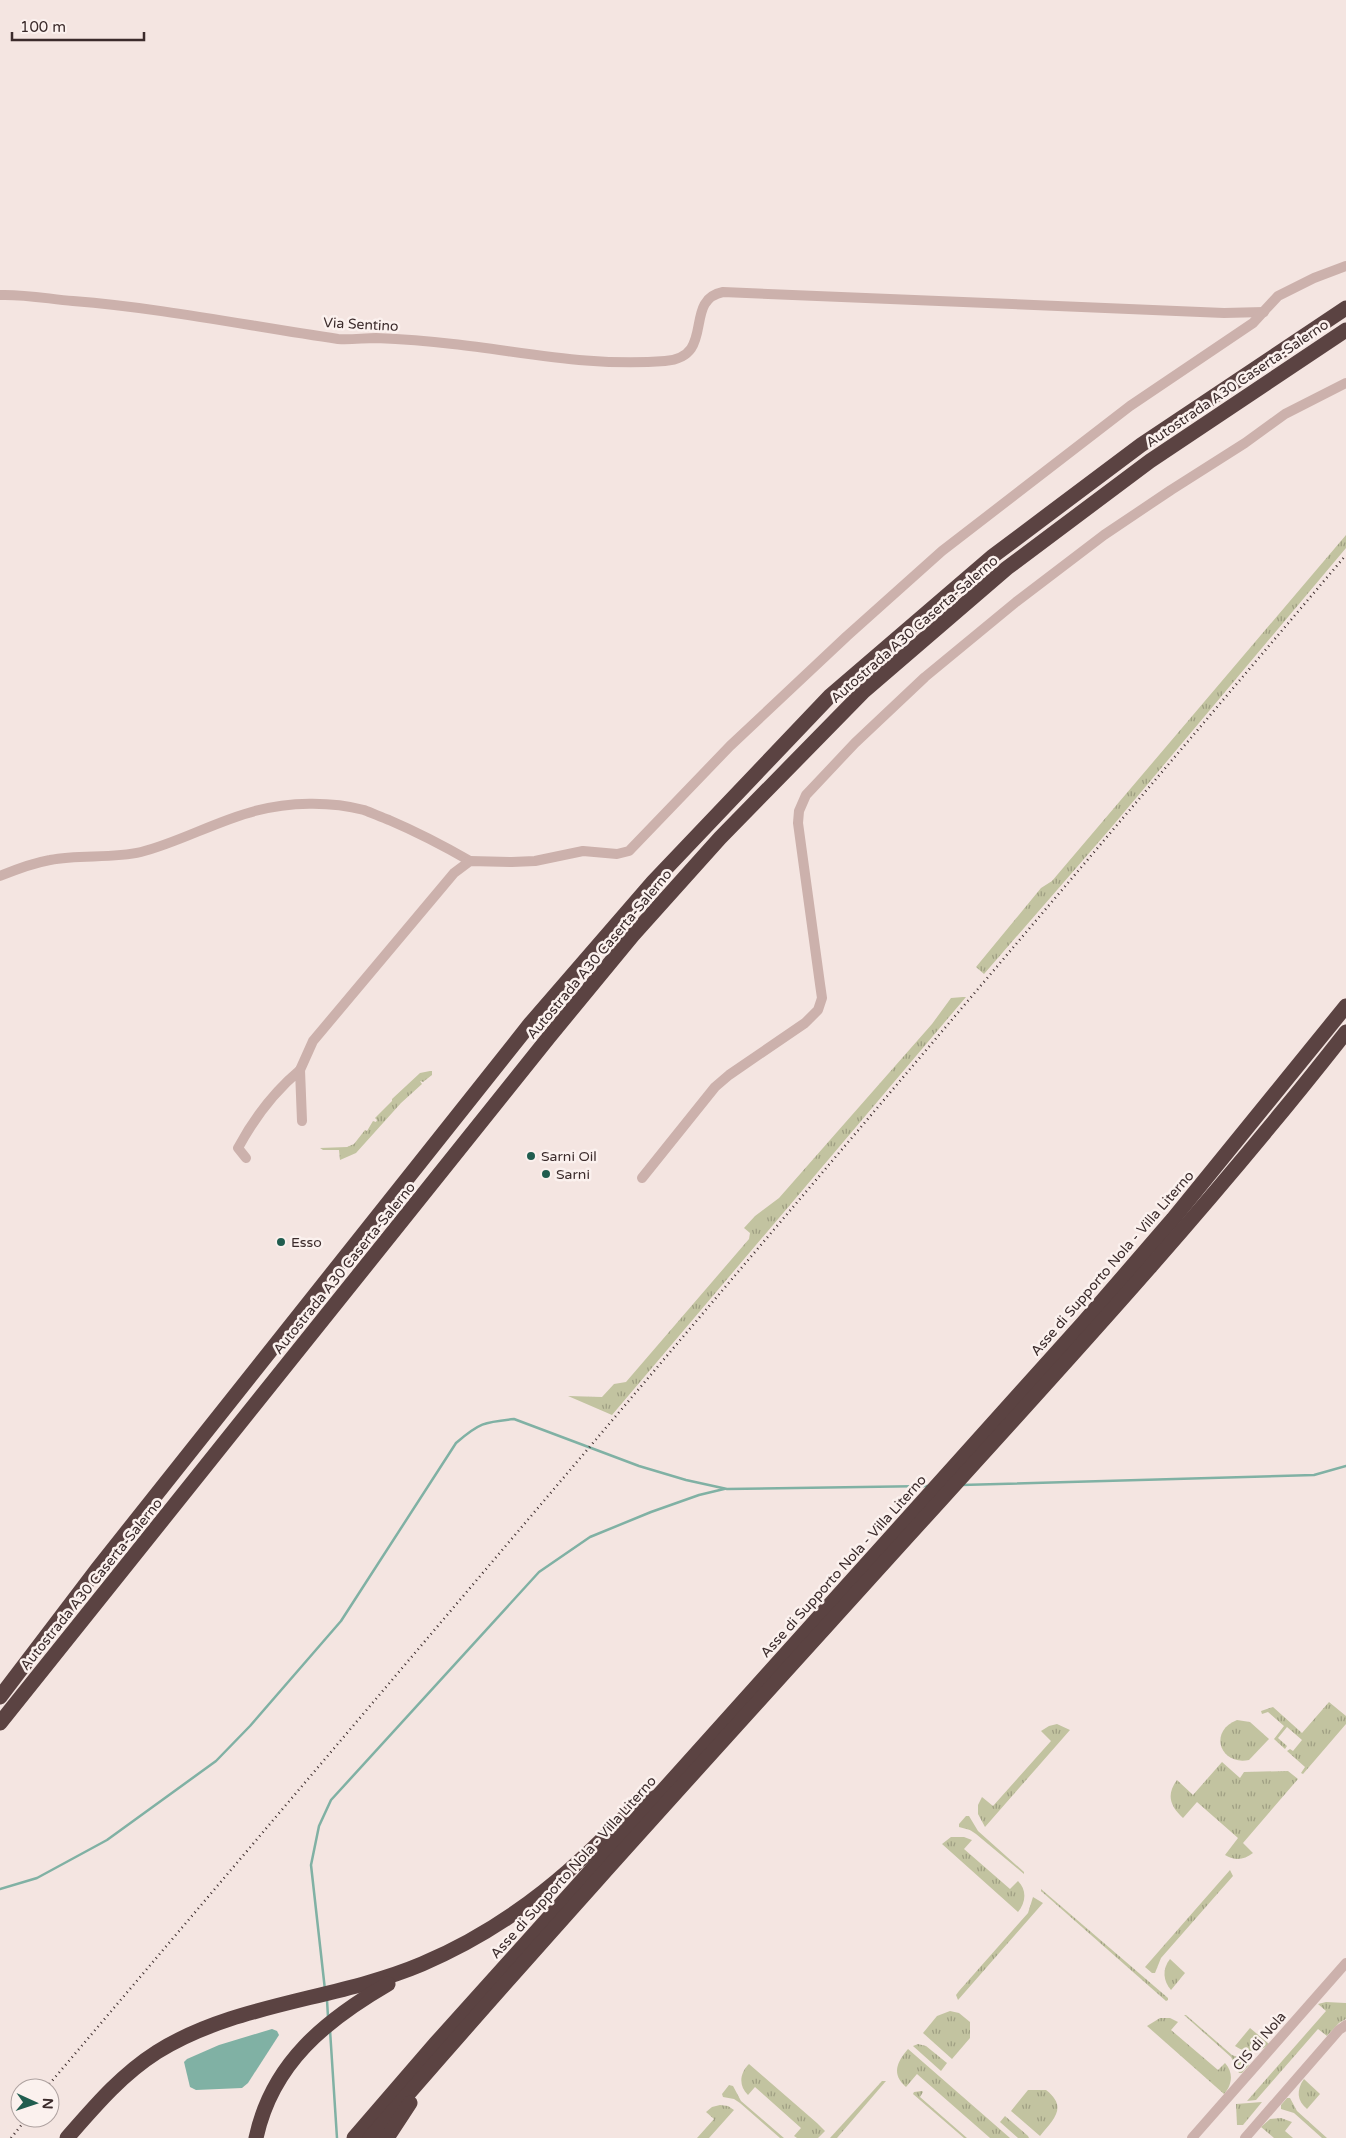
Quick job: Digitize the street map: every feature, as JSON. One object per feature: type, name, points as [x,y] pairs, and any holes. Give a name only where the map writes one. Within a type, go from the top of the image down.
[{"type":"highway","name":"Autostrada A30 Caserta-Salerno","points":[[0,1696],[104,1561],[530,1024],[653,882],[830,696],[993,556],[1141,445],[1346,308]]},
{"type":"highway","name":"Autostrada A30 Caserta-Salerno","points":[[0,1723],[549,1037],[633,935],[727,831],[864,691],[1007,568],[1150,461],[1346,330]]},
{"type":"highway","name":"Asse di Supporto Nola - Villa Literno","points":[[354,2138],[1173,1219],[1346,1006]]},
{"type":"highway","name":"Asse di Supporto Nola - Villa Literno","points":[[370,2138],[1182,1229],[1308,1080],[1346,1032]]},
{"type":"highway","points":[[256,2138],[265,2108],[284,2072],[295,2056],[317,2032],[347,2009],[422,1964],[473,1940],[538,1898],[572,1869],[633,1808],[716,1716],[798,1640]]},
{"type":"highway","points":[[68,2138],[114,2086],[134,2068],[157,2052],[202,2029],[227,2020],[346,1990],[422,1964]]},
{"type":"highway","points":[[387,2138],[414,2098],[428,2071]]},
{"type":"street","points":[[0,876],[52,859],[115,856],[138,852],[159,847],[208,827],[255,811],[307,804],[342,806],[365,810],[415,831],[470,861],[535,861],[583,851],[616,854],[629,851],[730,746],[942,551],[1130,406],[1254,323],[1278,296],[1314,278],[1346,266]]},
{"type":"street","name":"Via Sentino","points":[[0,295],[114,304],[336,338],[386,338],[453,343],[544,357],[606,362],[667,361],[677,359],[690,351],[697,336],[702,308],[709,297],[722,292],[1224,313],[1264,312]]},
{"type":"street","points":[[642,1178],[715,1087],[729,1074],[805,1023],[818,1010],[821,1004],[820,984],[798,823],[799,812],[806,795],[855,743],[925,677],[1016,602],[1104,535],[1245,443],[1285,414],[1346,383]]},
{"type":"street","points":[[246,1158],[238,1148],[247,1130],[288,1080],[300,1070],[313,1041],[436,892],[454,872],[470,861]]},
{"type":"street","points":[[300,1070],[302,1121]]},
{"type":"street","name":"CIS di Nola","points":[[1192,2138],[1346,1963]]},
{"type":"street","points":[[1245,2138],[1339,2030],[1346,2025]]},
{"type":"green space","points":[[1346,535],[1346,548],[1110,829],[984,974],[976,967],[1041,888],[1052,881]]},
{"type":"green space","points":[[966,997],[612,1415],[568,1396],[602,1397],[614,1384],[626,1382],[749,1239],[750,1233],[744,1228],[755,1216],[779,1198],[932,1024],[951,998]]},
{"type":"green space","points":[[432,1071],[432,1075],[423,1082],[420,1081],[422,1084],[401,1103],[356,1153],[340,1160],[339,1150],[323,1150],[320,1148],[347,1147],[354,1144],[365,1130],[367,1131],[373,1121],[376,1122],[375,1118],[392,1099],[420,1073]]},
{"type":"green space","points":[[1329,1702],[1346,1716],[1346,1724],[1303,1774],[1301,1773],[1305,1767],[1287,1751],[1290,1749],[1293,1751],[1302,1740],[1287,1727],[1278,1738],[1287,1746],[1285,1749],[1274,1739],[1284,1726],[1268,1712],[1262,1714],[1261,1711],[1273,1707],[1302,1733]]},
{"type":"green space","points":[[1237,1720],[1250,1722],[1269,1739],[1249,1760],[1231,1758],[1221,1746],[1220,1739],[1223,1732],[1228,1725]]},
{"type":"green space","points":[[1057,1724],[1070,1730],[985,1827],[978,1814],[978,1805],[982,1797],[993,1806],[1051,1741],[1041,1731]]},
{"type":"green space","points":[[1222,1762],[1240,1778],[1244,1772],[1288,1771],[1298,1779],[1243,1843],[1253,1853],[1243,1858],[1236,1859],[1225,1855],[1238,1838],[1197,1802],[1183,1818],[1172,1805],[1171,1791],[1177,1780],[1193,1795]]},
{"type":"green space","points":[[966,1816],[969,1816],[978,1831],[1024,1874],[976,1834],[959,1827],[959,1824]]},
{"type":"green space","points":[[951,1837],[964,1837],[972,1840],[964,1849],[1010,1889],[1018,1881],[1023,1888],[1024,1896],[1023,1904],[1018,1912],[942,1844]]},
{"type":"green space","points":[[1230,1870],[1233,1876],[1161,1958],[1155,1973],[1152,1973],[1145,1967]]},
{"type":"green space","points":[[1041,1889],[1168,1998],[1168,2000],[1166,2001]]},
{"type":"green space","points":[[1033,1897],[1043,1903],[958,2000],[956,1995],[959,1991],[1028,1913]]},
{"type":"green space","points":[[1170,1959],[1185,1973],[1171,1990],[1166,1983],[1164,1975]]},
{"type":"green space","points":[[1326,2002],[1346,2003],[1346,2019],[1339,2023],[1327,2036],[1318,2029],[1256,2100],[1247,2101],[1326,2011],[1318,2004]]},
{"type":"green space","points":[[950,2011],[959,2013],[970,2022],[970,2038],[952,2059],[923,2033],[937,2016]]},
{"type":"green space","points":[[1184,2015],[1232,2055],[1248,2061],[1249,2065],[1242,2073],[1239,2073],[1231,2057]]},
{"type":"green space","points":[[1160,2018],[1170,2018],[1178,2022],[1171,2030],[1218,2070],[1225,2063],[1230,2071],[1231,2079],[1229,2087],[1224,2094],[1147,2026]]},
{"type":"green space","points":[[1250,2028],[1269,2044],[1261,2050],[1252,2052],[1235,2046]]},
{"type":"green space","points":[[918,2044],[926,2046],[947,2063],[941,2071],[913,2046]]},
{"type":"green space","points":[[908,2049],[1010,2138],[990,2138],[917,2074],[906,2087],[898,2077],[897,2068]]},
{"type":"green space","points":[[749,2064],[825,2131],[818,2138],[797,2138],[794,2136],[801,2128],[755,2087],[748,2095],[745,2091],[741,2079]]},
{"type":"green space","points":[[1304,2079],[1320,2094],[1307,2109],[1301,2102],[1299,2095]]},
{"type":"green space","points":[[882,2081],[886,2081],[837,2138],[830,2138]]},
{"type":"green space","points":[[729,2085],[733,2086],[741,2101],[784,2138],[780,2138],[740,2103],[734,2099],[723,2097],[722,2094]]},
{"type":"green space","points":[[1028,2090],[1046,2090],[1053,2096],[1056,2102],[1057,2108],[1054,2118],[1040,2136],[1011,2111]]},
{"type":"green space","points":[[922,2091],[920,2097],[967,2138],[964,2138],[913,2094],[914,2092]]},
{"type":"green space","points":[[1287,2098],[1290,2098],[1297,2111],[1327,2138],[1322,2138],[1294,2113],[1281,2109],[1281,2105]]},
{"type":"green space","points":[[1262,2102],[1243,2125],[1237,2125],[1236,2104]]},
{"type":"green space","points":[[728,2106],[734,2110],[709,2138],[697,2138],[714,2119],[706,2112],[712,2107]]},
{"type":"green space","points":[[1005,2116],[1029,2138],[1018,2138],[1000,2122]]},
{"type":"green space","points":[[1281,2118],[1292,2122],[1285,2131],[1293,2138],[1274,2138],[1261,2127],[1270,2119]]},
{"type":"water","points":[[272,2029],[277,2031],[279,2035],[248,2083],[242,2088],[196,2090],[190,2087],[184,2062],[187,2059],[219,2045]]},
{"type":"waterway","points":[[0,1889],[37,1878],[107,1840],[216,1761],[250,1726],[341,1621],[456,1443],[477,1427],[496,1421],[514,1419],[639,1466],[686,1480],[727,1489],[928,1486]]},
{"type":"waterway","points":[[961,1485],[1314,1475],[1346,1466]]},
{"type":"waterway","points":[[325,1990],[311,1865],[319,1826],[331,1800],[539,1572],[590,1537],[651,1512],[699,1495],[724,1489]]},
{"type":"waterway","points":[[327,2000],[328,2017]]},
{"type":"waterway","points":[[330,2030],[337,2138]]},
{"type":"railway","points":[[54,2078],[1346,555]]},
{"type":"railway","points":[[11,2138],[19,2128]]},
{"type":"place","name":"Sarni Oil","points":[[531,1156]]},
{"type":"place","name":"Sarni","points":[[546,1174]]},
{"type":"place","name":"Esso","points":[[281,1242]]}]
